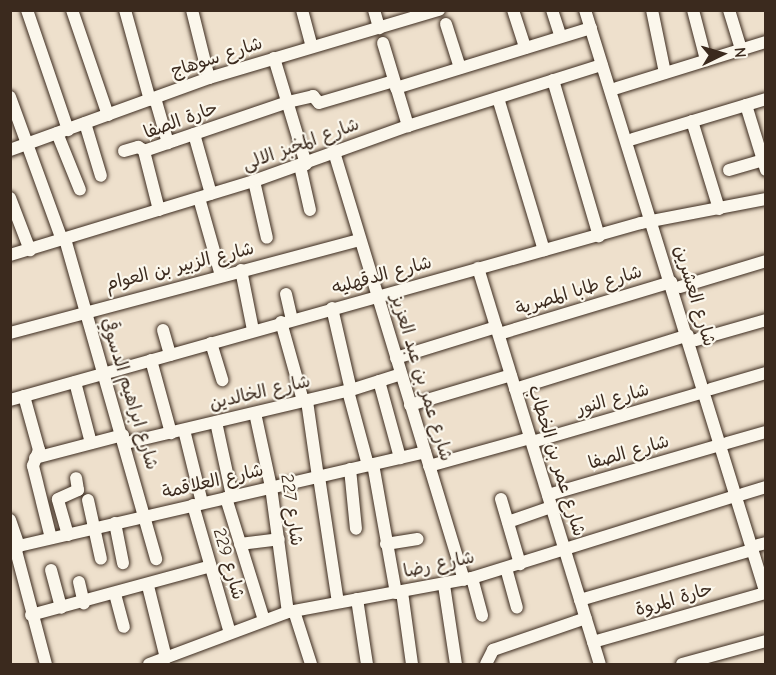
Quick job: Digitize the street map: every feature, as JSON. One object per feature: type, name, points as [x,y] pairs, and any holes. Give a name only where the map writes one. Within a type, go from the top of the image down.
[{"type":"street","points":[[27,10],[80,190]]},
{"type":"street","points":[[72,10],[108,115]]},
{"type":"street","points":[[124,10],[168,143]]},
{"type":"street","points":[[192,10],[209,78]]},
{"type":"street","points":[[302,10],[312,47]]},
{"type":"street","points":[[374,10],[378,28]]},
{"type":"street","name":"شارع سوهاج","points":[[10,150],[209,78],[439,10]]},
{"type":"street","points":[[513,10],[525,48]]},
{"type":"street","points":[[552,10],[561,37]]},
{"type":"street","name":"شارع العشرين","points":[[585,10],[655,220],[765,569]]},
{"type":"street","name":"شارع العشرين","points":[[593,10],[633,139],[655,220]]},
{"type":"street","points":[[652,10],[665,73]]},
{"type":"street","points":[[693,10],[706,60]]},
{"type":"street","points":[[729,10],[741,49]]},
{"type":"street","points":[[446,24],[460,68]]},
{"type":"street","points":[[395,84],[460,68],[591,28]]},
{"type":"street","points":[[617,88],[765,42]]},
{"type":"street","points":[[383,43],[408,126]]},
{"type":"street","points":[[274,58],[288,102],[303,165],[310,210]]},
{"type":"street","name":"شارع المخبز الالى","points":[[10,255],[254,181],[408,126],[602,65]]},
{"type":"street","points":[[553,80],[599,236]]},
{"type":"street","name":"حارة الصفا","points":[[159,210],[146,151],[288,102],[313,96],[319,103],[395,84]]},
{"type":"street","name":"شارع ابراهيم الدسوقي","points":[[10,97],[63,240],[147,516],[156,559]]},
{"type":"street","points":[[498,98],[544,250]]},
{"type":"street","points":[[633,139],[765,99]]},
{"type":"street","points":[[729,170],[764,165],[746,105]]},
{"type":"street","points":[[692,121],[719,209]]},
{"type":"street","points":[[85,123],[101,176]]},
{"type":"street","points":[[194,134],[221,276]]},
{"type":"street","points":[[124,151],[138,147],[146,151]]},
{"type":"street","name":"شارع عمر بن عبد العزيز","points":[[333,152],[429,466],[482,616]]},
{"type":"street","points":[[254,181],[267,238]]},
{"type":"street","points":[[10,198],[30,250]]},
{"type":"street","name":"شارع الدقهليه","points":[[10,400],[253,330],[655,220],[765,199]]},
{"type":"street","name":"شارع الزبير بن العوام","points":[[10,333],[85,311],[360,240]]},
{"type":"street","name":"شارع طابا المصرية","points":[[396,358],[765,261]]},
{"type":"street","name":"شارع عمر بن الخطاب","points":[[478,268],[600,664]]},
{"type":"street","points":[[241,270],[253,330]]},
{"type":"street","points":[[286,294],[286,321],[305,401],[338,603]]},
{"type":"street","points":[[332,308],[350,391],[371,465],[412,664]]},
{"type":"street","points":[[515,389],[692,338],[765,320]]},
{"type":"street","points":[[163,330],[170,355]]},
{"type":"street","points":[[211,343],[222,380]]},
{"type":"street","points":[[151,360],[171,433]]},
{"type":"street","name":"شارع النور","points":[[429,466],[531,440],[765,373]]},
{"type":"street","name":"شارع الخالدين","points":[[35,458],[91,443],[171,433],[350,391],[401,374]]},
{"type":"street","points":[[411,405],[511,375]]},
{"type":"street","points":[[380,381],[400,458]]},
{"type":"street","points":[[75,382],[91,443]]},
{"type":"street","points":[[24,396],[39,450],[33,466],[51,538]]},
{"type":"street","name":"شارع 227","points":[[255,413],[271,487],[291,612],[311,664]]},
{"type":"street","points":[[216,422],[240,544],[264,620]]},
{"type":"street","name":"شارع 229","points":[[184,430],[208,567],[230,633]]},
{"type":"street","name":"شارع الصفا","points":[[507,522],[550,501],[765,432]]},
{"type":"street","name":"شارع العلاقمة","points":[[15,547],[425,452]]},
{"type":"street","points":[[350,469],[356,529]]},
{"type":"street","points":[[68,534],[58,499],[78,490],[76,478]]},
{"type":"street","name":"شارع رضا","points":[[149,664],[174,659],[230,633],[291,612],[468,579],[765,487]]},
{"type":"street","points":[[501,499],[520,564]]},
{"type":"street","points":[[88,500],[101,559]]},
{"type":"street","points":[[10,520],[31,615],[46,664]]},
{"type":"street","points":[[115,523],[123,563]]},
{"type":"street","points":[[240,544],[279,539]]},
{"type":"street","points":[[386,544],[418,539]]},
{"type":"street","points":[[580,600],[759,546]]},
{"type":"street","name":"شارع العشرين","points":[[759,546],[765,593]]},
{"type":"street","points":[[31,615],[148,586],[208,567]]},
{"type":"street","points":[[506,568],[517,608]]},
{"type":"street","points":[[51,570],[61,608]]},
{"type":"street","points":[[79,582],[84,603]]},
{"type":"street","points":[[444,585],[456,664]]},
{"type":"street","points":[[148,586],[174,659]]},
{"type":"street","name":"حارة المروة","points":[[593,642],[765,593]]},
{"type":"street","points":[[115,594],[124,627]]},
{"type":"street","points":[[357,599],[367,664]]},
{"type":"street","points":[[486,664],[495,650],[586,618]]},
{"type":"street","points":[[682,664],[765,641]]}]
